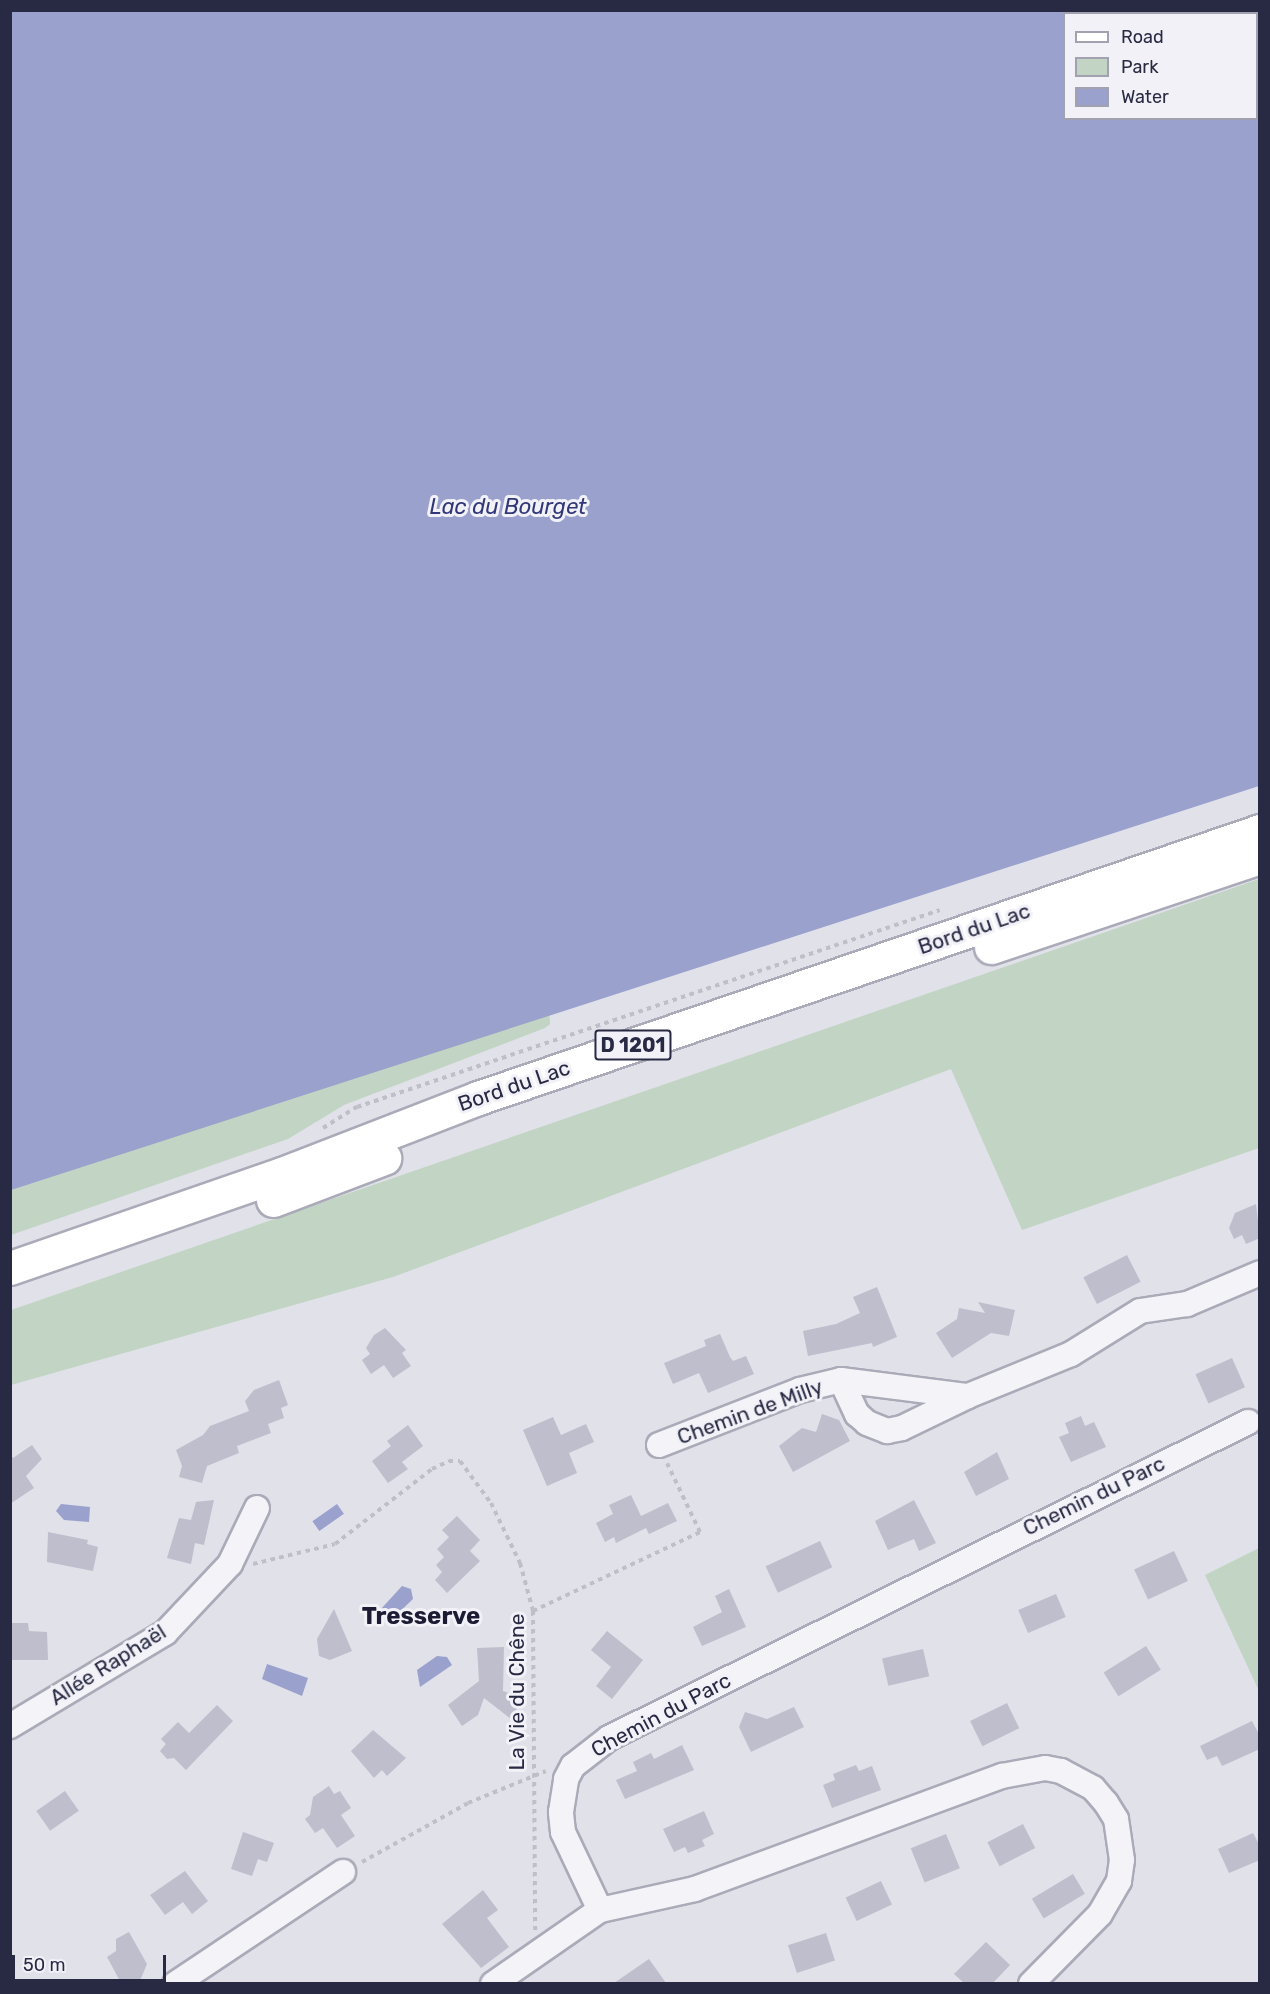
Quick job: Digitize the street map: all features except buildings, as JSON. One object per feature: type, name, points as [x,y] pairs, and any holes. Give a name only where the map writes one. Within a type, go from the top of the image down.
[{"type":"main road","name":"Bord du Lac","points":[[10,1268],[282,1174],[489,1094],[1260,831]]},
{"type":"main road","name":"Bord du Lac","points":[[10,1292],[321,1183],[501,1112],[1260,857]]},
{"type":"street","name":"Chemin de Milly","points":[[840,1380],[857,1414],[867,1423],[887,1431],[902,1428],[968,1396],[1071,1354],[1140,1311],[1188,1304],[1260,1273]]},
{"type":"street","name":"Chemin de Milly","points":[[659,1445],[800,1390],[840,1380],[968,1396]]},
{"type":"street","name":"Chemin du Parc","points":[[600,1910],[563,1832],[563,1793],[573,1766],[609,1738],[1248,1422]]},
{"type":"street","name":"Allée Raphaël","points":[[10,1726],[165,1632],[230,1564],[257,1508]]},
{"type":"street","points":[[493,1983],[600,1910],[695,1889],[1002,1776],[1046,1768],[1061,1771],[1093,1788],[1106,1803],[1116,1819],[1122,1860],[1119,1881],[1100,1914],[1031,1983]]},
{"type":"street","points":[[175,1983],[343,1872]]},
{"type":"path","points":[[534,1611],[700,1532],[659,1445]]},
{"type":"path","name":"La Vie du Chêne","points":[[230,1564],[261,1564],[335,1544],[432,1469],[449,1461],[460,1461],[491,1503],[520,1563],[534,1611],[532,1773],[535,1953]]},
{"type":"path","points":[[343,1872],[468,1803],[532,1773],[573,1766]]},
{"type":"green space","points":[[1259,879],[1259,1148],[1022,1230],[951,1069],[393,1277],[11,1385],[11,1310]]},
{"type":"green space","points":[[548,986],[550,1024],[545,1028],[344,1105],[288,1139],[11,1235],[10,1086]]},
{"type":"green space","points":[[1259,1548],[1259,1691],[1205,1575]]},
{"type":"water","name":"Lac du Bourget","points":[[10,11],[1259,11],[1259,786],[11,1190]]},
{"type":"water","points":[[61,1504],[90,1507],[89,1522],[64,1520],[56,1511]]},
{"type":"water","points":[[337,1504],[344,1514],[319,1531],[312,1521]]},
{"type":"water","points":[[402,1586],[411,1589],[413,1599],[391,1620],[381,1609]]},
{"type":"water","points":[[437,1656],[447,1657],[452,1665],[420,1687],[417,1670]]},
{"type":"water","points":[[267,1664],[308,1678],[302,1696],[262,1679]]},
{"type":"district","name":"Tresserve","points":[[421,1617]]}]
